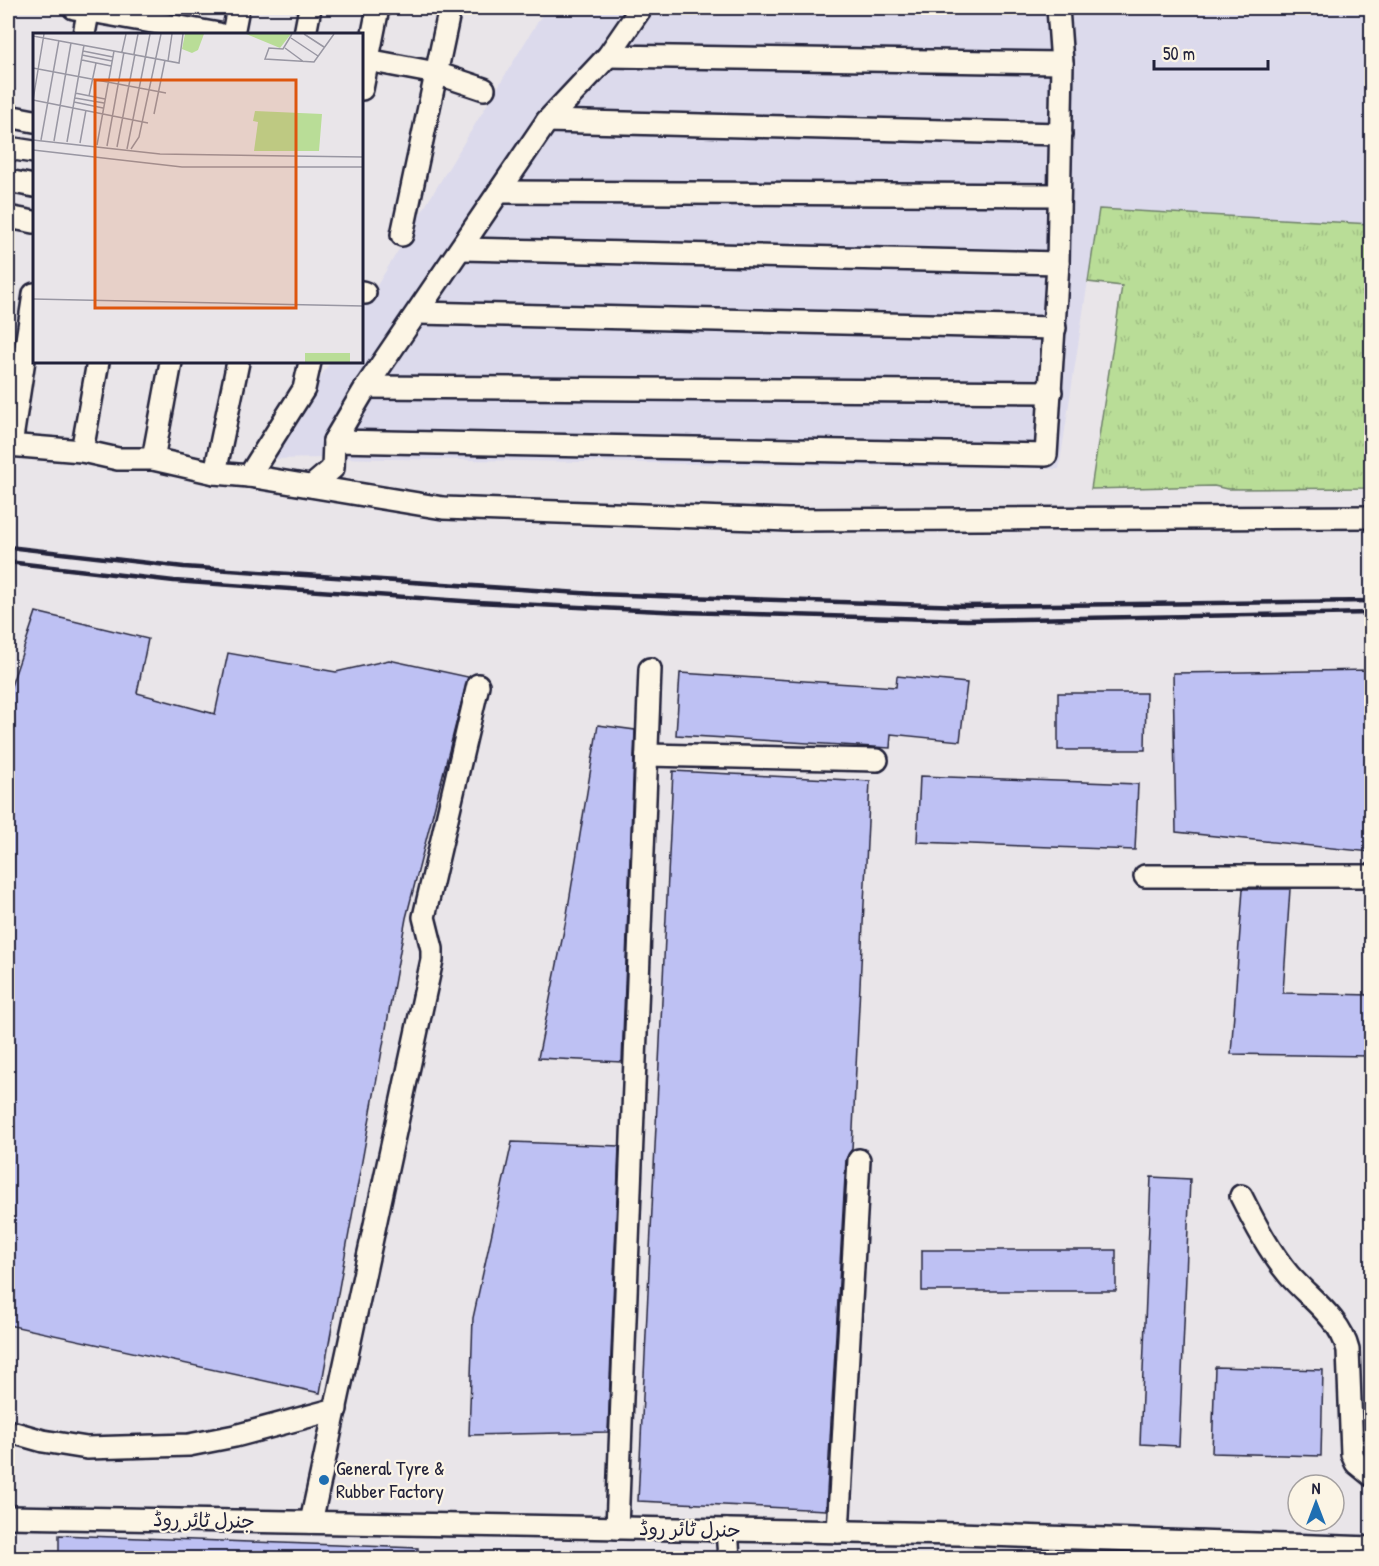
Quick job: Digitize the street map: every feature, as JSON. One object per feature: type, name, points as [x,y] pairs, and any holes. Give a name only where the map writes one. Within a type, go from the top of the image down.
[{"type":"street","points":[[84,33],[84,8],[214,33]]},
{"type":"street","points":[[233,33],[238,8]]},
{"type":"street","points":[[305,33],[310,8]]},
{"type":"street","points":[[378,8],[364,60],[436,73],[484,89]]},
{"type":"street","points":[[402,234],[450,8]]},
{"type":"street","points":[[312,486],[333,468],[334,441],[366,387],[547,121],[608,56],[641,8]]},
{"type":"street","points":[[334,441],[1046,456],[1058,263],[1062,63],[1058,8]]},
{"type":"street","points":[[608,56],[1062,63]]},
{"type":"street","points":[[8,116],[33,121]]},
{"type":"street","points":[[547,121],[1061,134]]},
{"type":"street","points":[[8,148],[33,152]]},
{"type":"street","points":[[8,181],[33,186]]},
{"type":"street","points":[[499,192],[1058,195]]},
{"type":"street","points":[[8,217],[33,222]]},
{"type":"street","points":[[462,249],[1058,263]]},
{"type":"street","points":[[33,300],[9,445],[82,451],[118,459],[153,459],[215,473],[249,476],[443,508],[776,520],[1371,517]]},
{"type":"street","points":[[418,313],[1055,328]]},
{"type":"street","points":[[82,451],[98,363]]},
{"type":"street","points":[[153,459],[171,363]]},
{"type":"street","points":[[215,473],[238,363]]},
{"type":"street","points":[[249,476],[304,389],[310,363]]},
{"type":"street","points":[[366,387],[1051,392]]},
{"type":"street","points":[[617,1528],[650,669]]},
{"type":"street","points":[[311,1522],[432,960],[432,949],[424,917],[426,902],[478,685]]},
{"type":"street","points":[[647,755],[877,760]]},
{"type":"street","points":[[1145,876],[1371,876]]},
{"type":"street","points":[[838,1532],[859,1160]]},
{"type":"street","points":[[1241,1196],[1260,1233],[1289,1275],[1338,1326],[1345,1339],[1348,1350],[1350,1444],[1356,1462],[1371,1476]]},
{"type":"street","points":[[8,1431],[43,1441],[87,1448],[189,1445],[234,1436],[336,1409]]},
{"type":"street","name":"جنرل ٹائر روڈ","points":[[8,1517],[958,1534],[1371,1548]]},
{"type":"street","points":[[727,1530],[729,1558]]},
{"type":"shaded area","points":[[546,8],[1371,8],[1371,224],[1099,209],[1059,469],[270,459],[329,363],[363,363],[363,308]]},
{"type":"green space","points":[[1099,209],[1371,224],[1371,488],[1227,489],[1214,486],[1091,489],[1122,286],[1088,282]]},
{"type":"building","points":[[36,612],[148,639],[137,693],[215,714],[228,653],[336,672],[389,660],[468,677],[406,918],[320,1393],[8,1325],[8,695]]},
{"type":"building","points":[[1371,670],[1371,852],[1176,832],[1173,673]]},
{"type":"building","points":[[680,673],[896,687],[897,676],[967,683],[960,741],[891,734],[890,748],[676,735]]},
{"type":"building","points":[[1058,693],[1146,693],[1145,750],[1058,750]]},
{"type":"building","points":[[598,725],[635,730],[622,1062],[538,1058],[566,920]]},
{"type":"building","points":[[673,771],[870,781],[852,1149],[846,1159],[826,1510],[638,1501]]},
{"type":"building","points":[[920,776],[1138,784],[1135,850],[917,842]]},
{"type":"building","points":[[1243,889],[1290,889],[1283,993],[1371,995],[1371,1056],[1231,1054]]},
{"type":"building","points":[[512,1142],[619,1146],[608,1432],[469,1435],[473,1318]]},
{"type":"building","points":[[1151,1177],[1190,1179],[1179,1446],[1140,1444]]},
{"type":"building","points":[[922,1250],[1116,1250],[1116,1291],[922,1291]]},
{"type":"building","points":[[1215,1367],[1323,1370],[1321,1456],[1212,1453]]},
{"type":"building","points":[[59,1535],[418,1548],[418,1558],[59,1558]]},
{"type":"railway","points":[[8,547],[184,567],[595,594],[964,606],[1372,601]]},
{"type":"railway","points":[[8,562],[174,581],[477,602],[682,612],[967,620],[1372,613]]},
{"type":"place","name":"General Tyre & Rubber Factory","points":[[324,1480]]}]
